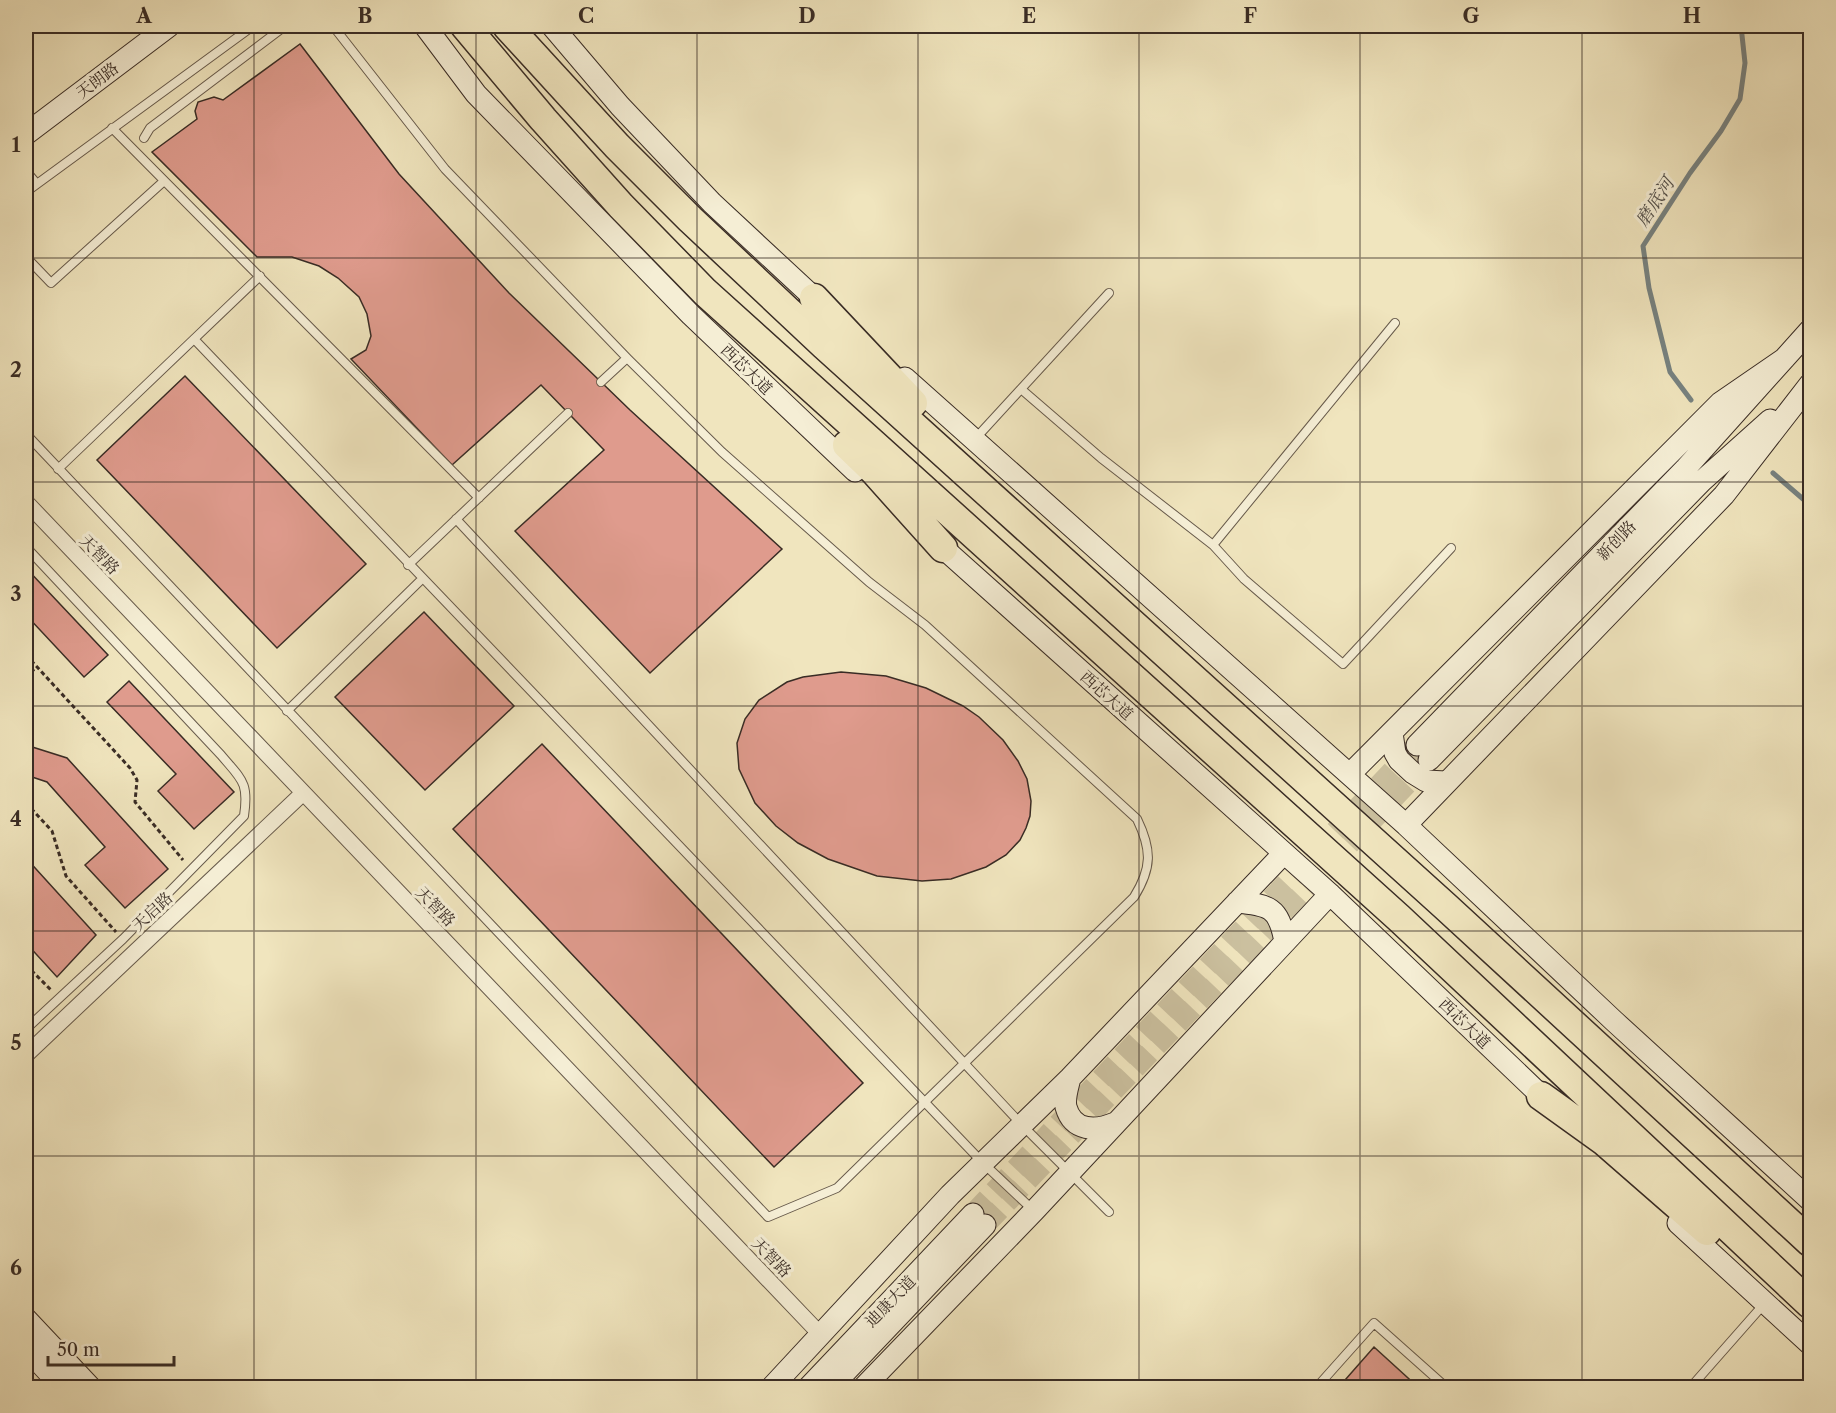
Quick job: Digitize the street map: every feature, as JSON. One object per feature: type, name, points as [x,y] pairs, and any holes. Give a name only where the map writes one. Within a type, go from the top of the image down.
[{"type":"highway","name":"西芯大道","points":[[465,26],[543,119],[621,206],[705,292],[1399,918],[1810,1304]]},
{"type":"highway","points":[[507,26],[617,146],[690,219],[824,345],[1445,906],[1810,1242]]},
{"type":"highway","points":[[705,292],[791,391],[874,471],[943,548]]},
{"type":"highway","points":[[814,298],[1065,563]]},
{"type":"highway","points":[[1541,1096],[1605,1142],[1810,1323]]},
{"type":"main road","name":"天朗路","points":[[26,134],[169,26]]},
{"type":"main road","name":"西芯大道","points":[[425,26],[476,94],[691,315],[844,460],[1330,894],[1541,1096],[1810,1344]]},
{"type":"main road","points":[[552,26],[620,106],[712,203],[814,298],[1350,774],[1614,1021],[1810,1200]]},
{"type":"main road","name":"新创路","points":[[1810,330],[1423,753],[1702,481],[1810,384]]},
{"type":"main road","points":[[1350,774],[1720,403],[1784,358]]},
{"type":"main road","points":[[1406,825],[1724,495],[1810,384]]},
{"type":"main road","points":[[1392,733],[1395,753],[1413,773],[1426,782],[1446,782]]},
{"type":"main road","points":[[771,1388],[950,1195],[1070,1078],[1284,853]]},
{"type":"main road","points":[[863,1388],[1034,1211],[1330,894]]},
{"type":"main road","points":[[1237,902],[1261,904],[1273,910],[1281,923],[1285,942]]},
{"type":"main road","points":[[1070,1078],[1066,1108],[1073,1119],[1091,1130],[1101,1129],[1115,1123]]},
{"type":"main road","name":"迪康大道","points":[[808,1388],[979,1220],[830,1388]]},
{"type":"main road","points":[[26,1319],[91,1388]]},
{"type":"main road","points":[[26,1348],[63,1388]]},
{"type":"street","name":"天智路","points":[[26,502],[820,1334]]},
{"type":"street","name":"天启路","points":[[26,1055],[303,793]]},
{"type":"lane","points":[[26,192],[253,26]]},
{"type":"lane","points":[[144,138],[158,122],[285,26]]},
{"type":"lane","points":[[26,434],[768,1217],[837,1188],[1134,897],[1144,880],[1149,863],[1146,836],[1137,819],[925,625],[860,574],[722,452],[627,358],[445,169],[333,26]]},
{"type":"lane","points":[[112,128],[479,498]]},
{"type":"lane","points":[[26,171],[37,184]]},
{"type":"lane","points":[[26,257],[51,282],[164,181]]},
{"type":"lane","points":[[58,469],[260,276]]},
{"type":"lane","points":[[974,440],[1109,293]]},
{"type":"lane","points":[[1213,545],[1395,323]]},
{"type":"lane","points":[[194,339],[982,1163],[1034,1211]]},
{"type":"lane","points":[[600,381],[627,358]]},
{"type":"lane","points":[[1021,389],[1101,458],[1213,545],[1244,579],[1343,664],[1451,548]]},
{"type":"lane","points":[[408,565],[568,413]]},
{"type":"lane","points":[[456,519],[964,1064],[1109,1212]]},
{"type":"lane","points":[[26,547],[213,746],[242,779],[247,794],[244,816],[190,868],[123,939],[26,1029]]},
{"type":"lane","points":[[287,711],[422,579]]},
{"type":"lane","points":[[1690,1388],[1765,1303]]},
{"type":"lane","points":[[1316,1388],[1374,1323],[1446,1388]]},
{"type":"path","points":[[26,655],[130,768],[137,780],[135,802],[190,868]]},
{"type":"path","points":[[26,678],[36,667]]},
{"type":"path","points":[[26,803],[52,831],[66,876],[123,939]]},
{"type":"path","points":[[26,965],[59,998]]},
{"type":"building","points":[[300,44],[399,174],[509,293],[630,410],[782,549],[650,673],[515,531],[604,450],[541,385],[452,465],[351,359],[366,350],[371,336],[367,314],[359,297],[338,278],[319,266],[292,257],[257,257],[152,152],[197,119],[195,111],[198,102],[214,97],[223,100]]},
{"type":"building","points":[[185,376],[366,564],[277,648],[97,460]]},
{"type":"building","points":[[26,568],[108,655],[84,677],[26,615]]},
{"type":"building","points":[[424,612],[514,706],[425,790],[335,697]]},
{"type":"building","points":[[841,672],[886,676],[926,688],[963,706],[979,717],[1003,740],[1027,779],[1031,801],[1026,828],[1020,840],[1006,855],[986,867],[951,879],[922,881],[877,876],[828,859],[798,843],[776,826],[755,803],[739,769],[737,743],[745,719],[759,700],[787,682],[803,677]]},
{"type":"building","points":[[129,681],[234,792],[194,829],[158,791],[176,774],[107,702]]},
{"type":"building","points":[[542,744],[863,1083],[774,1167],[453,829]]},
{"type":"building","points":[[26,745],[67,758],[168,869],[125,908],[85,865],[105,847],[47,782],[26,775]]},
{"type":"building","points":[[26,858],[96,935],[57,977],[26,943],[26,918],[33,911],[26,903]]},
{"type":"building","points":[[1374,1347],[1419,1388],[1338,1388]]},
{"type":"waterway","name":"磨底河","points":[[1691,400],[1670,372],[1649,288],[1643,246],[1740,99],[1745,63],[1741,26]]},
{"type":"waterway","name":"磨底河","points":[[1773,473],[1810,505]]},
{"type":"tunnel","points":[[973,1214],[1417,745]]},
{"type":"tunnel","points":[[985,1225],[1428,762]]}]
